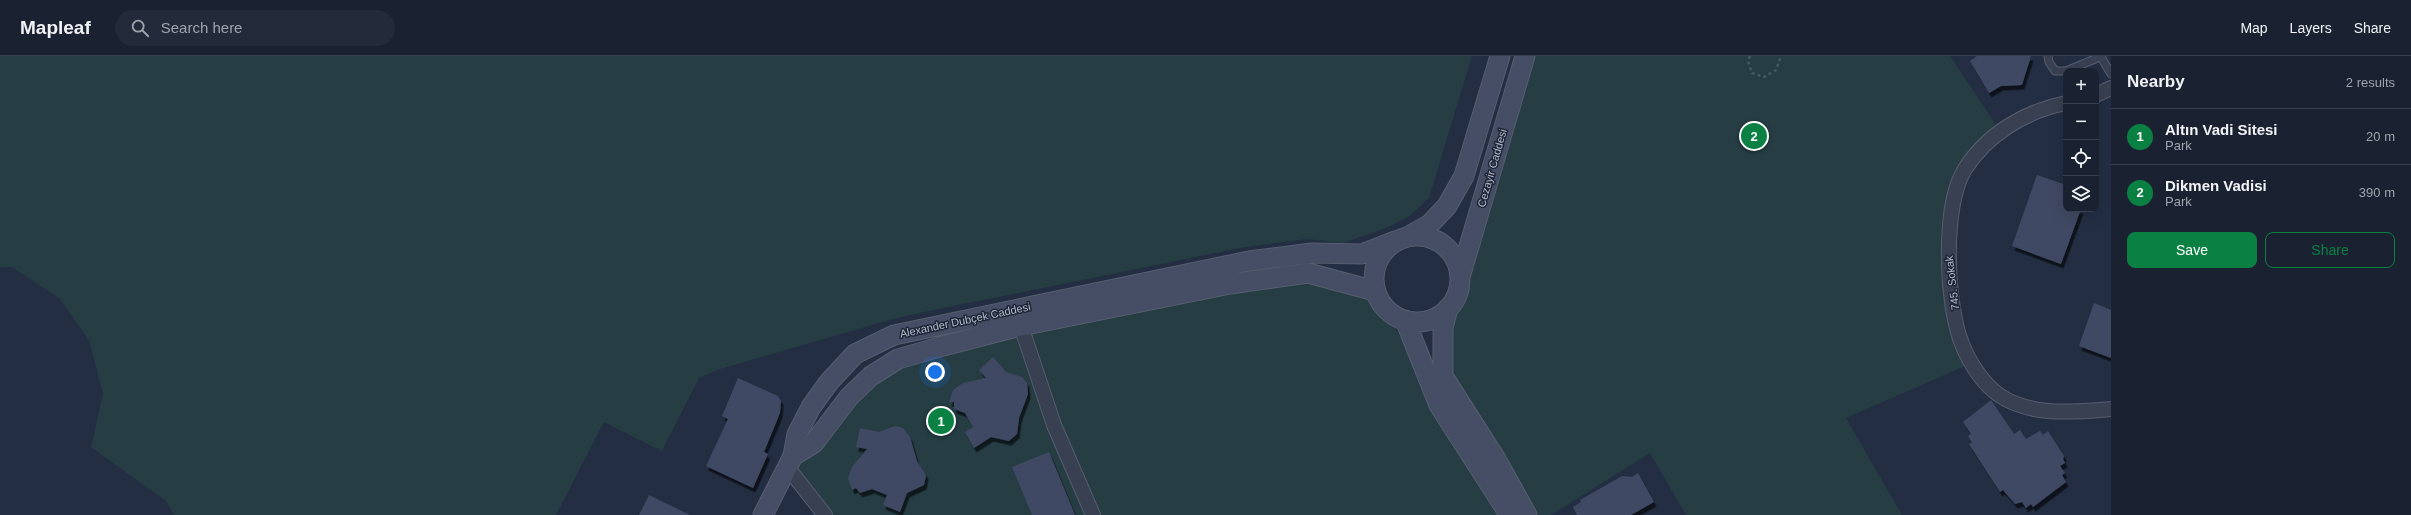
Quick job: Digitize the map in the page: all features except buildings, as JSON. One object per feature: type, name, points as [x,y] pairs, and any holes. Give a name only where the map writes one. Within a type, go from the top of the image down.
[{"type":"main road","points":[[1402,239],[1429,238],[1446,247],[1455,258],[1460,281],[1455,299],[1448,308],[1434,319],[1419,322],[1405,320],[1391,314],[1375,291],[1373,276],[1376,262],[1384,250],[1402,239],[1430,224],[1447,206],[1464,176],[1500,56]]},
{"type":"main road","name":"Cezayir Caddesi","points":[[1460,281],[1525,56]]},
{"type":"main road","name":"Alexander Dubçek Caddesi","points":[[790,462],[797,434],[811,407],[829,382],[855,354],[894,335],[1249,261],[1312,254],[1362,254],[1402,239]]},
{"type":"main road","name":"Alexander Dubçek Caddesi","points":[[790,462],[814,443],[832,417],[871,376],[898,360],[1021,326],[1230,284],[1308,273],[1375,291]]},
{"type":"main road","points":[[1448,308],[1443,328],[1443,376],[1455,412],[1517,510]]},
{"type":"main road","points":[[1405,320],[1440,405],[1455,412]]},
{"type":"main road","points":[[763,515],[790,462]]},
{"type":"street","points":[[2099,94],[2111,88]]},
{"type":"street","name":"745. Sokak","points":[[2063,104],[2047,107],[2017,121],[1988,142],[1964,170],[1952,202],[1948,258],[1953,301],[1962,344],[1979,374],[1999,395],[2030,408],[2061,413],[2111,408]]},
{"type":"street","points":[[1021,326],[1054,424],[1092,515]]},
{"type":"street","points":[[790,462],[825,515]]},
{"type":"lane","points":[[2048,56],[2055,71],[2063,71]]},
{"type":"lane","points":[[2073,68],[2101,56],[2111,74]]},
{"type":"path","points":[[1750,56],[1748,61],[1752,74],[1764,77],[1776,70],[1780,56]]},
{"type":"green space","points":[[0,56],[1472,56],[1429,198],[1411,215],[1389,227],[1343,243],[1307,239],[1245,247],[929,311],[889,320],[717,370],[699,378],[662,451],[604,422],[556,515],[174,515],[166,501],[91,447],[103,394],[89,340],[59,298],[12,267],[0,267]]},
{"type":"green space","points":[[1525,56],[1950,56],[2001,132],[1988,142],[1952,202],[1953,301],[1972,363],[1846,418],[1902,515],[1686,515],[1650,453],[1551,515],[1527,515],[1442,352],[1448,308],[1455,299]]},
{"type":"green space","points":[[1345,281],[1381,303],[1439,405],[1512,515],[825,515],[787,467],[898,359],[1230,284]]},
{"type":"place","name":"Dikmen Vadisi","points":[[1754,136]]},
{"type":"place","name":"Altın Vadi Sitesi","points":[[941,421]]}]
